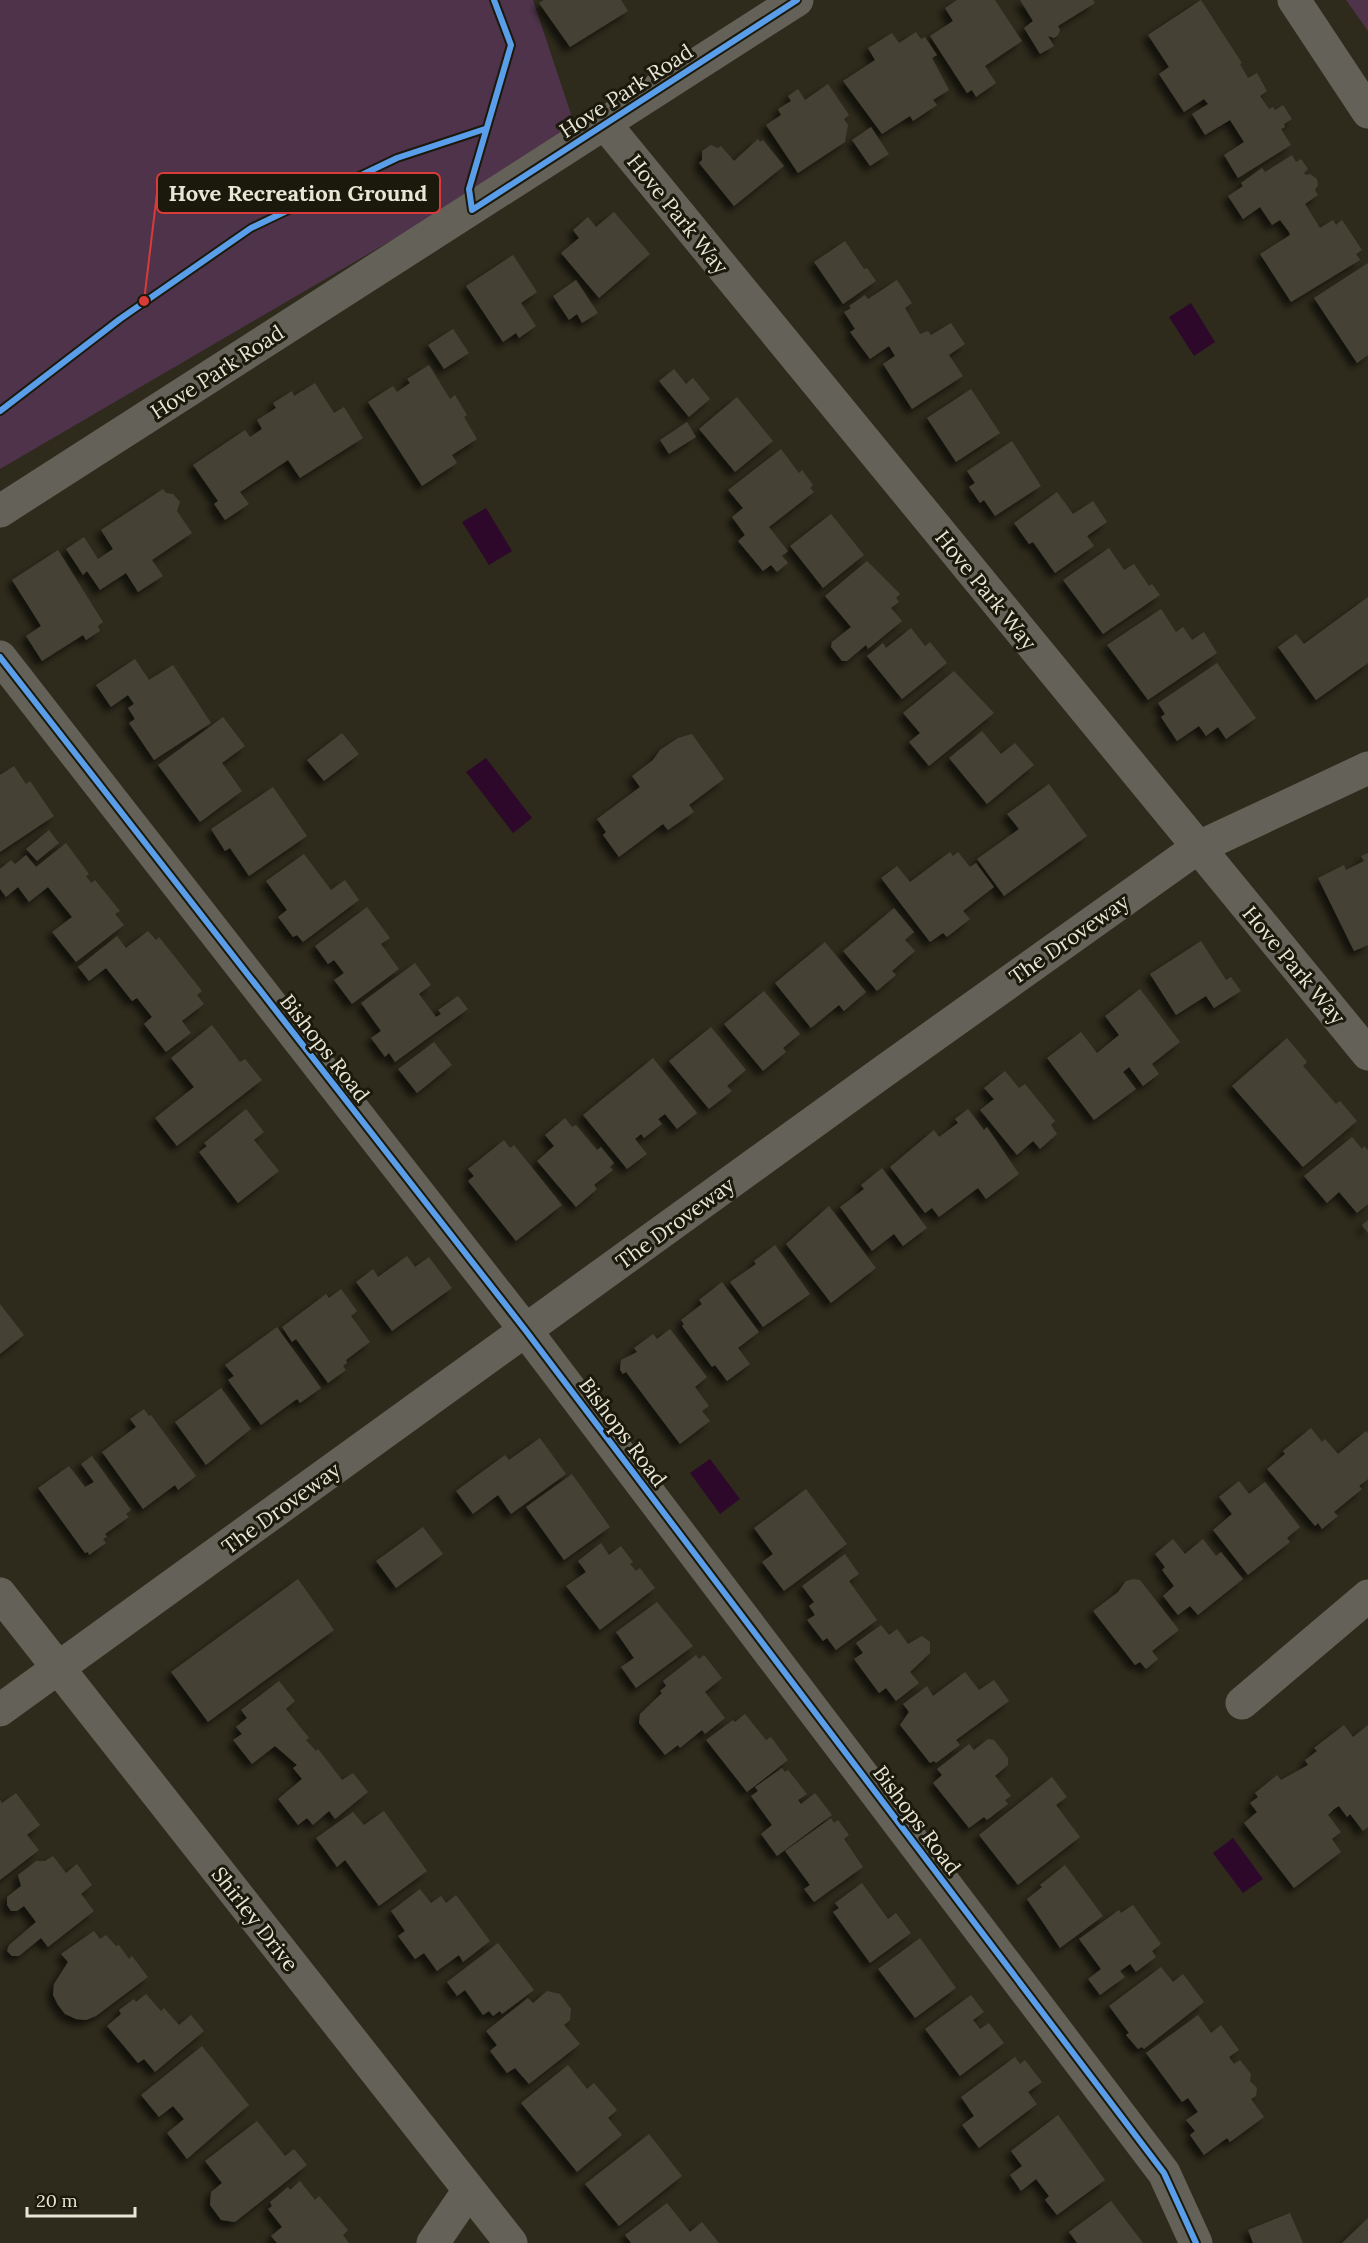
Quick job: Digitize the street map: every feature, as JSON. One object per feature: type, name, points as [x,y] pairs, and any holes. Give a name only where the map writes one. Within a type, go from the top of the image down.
[{"type":"street","name":"Hove Park Road","points":[[0,511],[797,0]]},
{"type":"street","points":[[1294,0],[1368,112]]},
{"type":"street","name":"Hove Park Way","points":[[605,124],[1368,1054]]},
{"type":"street","name":"Bishops Road","points":[[0,657],[526,1331],[1164,2173],[1196,2243]]},
{"type":"street","name":"The Droveway","points":[[0,1710],[880,1074],[1197,848],[1368,768]]},
{"type":"street","name":"Shirley Drive","points":[[0,1594],[510,2243]]},
{"type":"street","points":[[1242,1703],[1368,1596]]},
{"type":"street","points":[[433,2243],[469,2190]]},
{"type":"shaded area","points":[[0,0],[533,0],[577,132],[0,469]]},
{"type":"shaded area","points":[[1346,0],[1368,0],[1368,31]]},
{"type":"shaded area","points":[[1191,303],[1215,342],[1194,356],[1169,317]]},
{"type":"shaded area","points":[[486,508],[512,551],[489,565],[462,522]]},
{"type":"shaded area","points":[[486,758],[532,818],[513,833],[466,772]]},
{"type":"shaded area","points":[[710,1459],[740,1499],[720,1514],[690,1473]]},
{"type":"shaded area","points":[[1233,1838],[1263,1879],[1243,1893],[1213,1853]]},
{"type":"building","points":[[544,0],[621,0],[628,11],[570,47],[539,3]]},
{"type":"building","points":[[957,0],[995,0],[1022,41],[985,66],[996,83],[976,97],[972,90],[967,93],[930,36],[953,21],[945,8]]},
{"type":"building","points":[[1020,0],[1093,0],[1095,3],[1058,26],[1060,30],[1058,35],[1054,38],[1048,36],[1054,46],[1040,54],[1024,28],[1033,21]]},
{"type":"building","points":[[1201,0],[1242,63],[1240,64],[1248,78],[1257,73],[1267,91],[1260,96],[1269,109],[1273,107],[1275,110],[1283,105],[1292,119],[1281,129],[1291,145],[1238,178],[1224,155],[1244,142],[1230,120],[1205,135],[1192,114],[1208,104],[1204,99],[1184,112],[1159,74],[1169,67],[1148,35]]},
{"type":"building","points":[[916,32],[921,39],[925,37],[937,55],[932,58],[949,90],[933,100],[937,105],[913,121],[910,116],[882,134],[843,81],[875,60],[868,48],[892,33],[899,43]]},
{"type":"building","points":[[828,84],[849,115],[844,119],[848,125],[845,142],[798,173],[766,125],[781,115],[778,109],[791,101],[788,96],[798,89],[805,100]]},
{"type":"building","points":[[871,127],[889,154],[870,166],[852,140]]},
{"type":"building","points":[[758,139],[760,142],[763,140],[784,166],[734,206],[699,163],[702,160],[702,151],[711,145],[718,148],[721,146],[734,161]]},
{"type":"building","points":[[1292,155],[1296,162],[1301,159],[1308,169],[1304,173],[1306,175],[1310,174],[1317,179],[1318,185],[1315,190],[1318,195],[1305,204],[1320,228],[1333,220],[1336,225],[1342,220],[1362,250],[1356,254],[1360,260],[1291,302],[1260,254],[1290,235],[1289,232],[1280,220],[1272,225],[1260,207],[1243,219],[1228,196],[1243,186],[1241,183],[1262,168],[1265,172]]},
{"type":"building","points":[[614,212],[650,254],[599,298],[561,253],[579,238],[573,230],[588,217],[596,227]]},
{"type":"building","points":[[845,241],[864,269],[867,268],[876,281],[843,304],[814,262]]},
{"type":"building","points":[[513,255],[537,292],[521,303],[536,326],[519,338],[516,333],[503,342],[466,286]]},
{"type":"building","points":[[1368,263],[1368,355],[1357,363],[1314,298]]},
{"type":"building","points":[[576,280],[598,313],[582,323],[577,314],[569,320],[553,296]]},
{"type":"building","points":[[897,280],[912,303],[905,308],[920,334],[928,331],[931,335],[951,323],[965,344],[949,355],[963,376],[912,409],[883,364],[895,356],[889,346],[870,359],[850,332],[855,329],[844,312],[865,295],[868,299]]},
{"type":"building","points":[[453,329],[469,353],[444,369],[428,345]]},
{"type":"building","points":[[429,365],[450,399],[455,395],[477,439],[452,455],[457,463],[422,486],[368,402],[393,386],[397,392],[410,383],[407,379]]},
{"type":"building","points":[[674,369],[686,384],[693,378],[710,399],[689,417],[659,381]]},
{"type":"building","points":[[315,383],[334,413],[344,407],[363,438],[300,478],[288,460],[240,492],[249,504],[225,520],[214,504],[218,501],[193,465],[245,430],[250,437],[262,429],[257,420],[276,408],[273,403],[292,391],[294,396]]},
{"type":"building","points":[[971,389],[1000,433],[956,462],[927,418]]},
{"type":"building","points":[[737,397],[773,441],[735,472],[699,429]]},
{"type":"building","points":[[687,422],[696,437],[669,454],[660,440]]},
{"type":"building","points":[[1012,441],[1041,486],[995,516],[984,500],[980,503],[969,487],[975,483],[967,471]]},
{"type":"building","points":[[781,449],[799,473],[802,470],[813,485],[810,488],[814,492],[769,527],[788,551],[782,556],[788,563],[777,572],[771,565],[763,571],[738,541],[745,535],[732,517],[743,508],[728,490]]},
{"type":"building","points":[[163,489],[166,493],[173,494],[180,502],[177,511],[192,533],[152,560],[163,576],[138,592],[126,573],[100,590],[87,571],[83,575],[66,549],[84,537],[98,559],[113,549],[101,530]]},
{"type":"building","points":[[1057,492],[1073,514],[1093,501],[1107,522],[1087,536],[1094,546],[1055,573],[1033,542],[1029,544],[1014,523]]},
{"type":"building","points":[[831,514],[864,555],[823,588],[790,546]]},
{"type":"building","points":[[1109,548],[1124,570],[1134,564],[1149,586],[1152,584],[1160,595],[1103,634],[1063,580]]},
{"type":"building","points":[[58,550],[103,622],[98,626],[100,631],[86,640],[83,635],[42,661],[26,636],[41,626],[12,580]]},
{"type":"building","points":[[867,561],[900,594],[896,598],[899,602],[891,608],[902,621],[868,649],[866,645],[847,661],[842,661],[831,647],[832,642],[851,627],[825,596]]},
{"type":"building","points":[[1368,597],[1368,663],[1316,700],[1278,647],[1296,634],[1304,644]]},
{"type":"building","points":[[1161,609],[1176,632],[1183,627],[1192,640],[1204,632],[1217,653],[1148,700],[1107,645]]},
{"type":"building","points":[[911,628],[925,646],[930,642],[947,663],[902,699],[867,656],[883,643],[886,648]]},
{"type":"building","points":[[135,659],[149,680],[173,665],[211,723],[154,760],[129,723],[135,719],[128,708],[134,704],[128,695],[111,707],[96,685]]},
{"type":"building","points":[[1217,663],[1256,718],[1226,739],[1218,727],[1206,736],[1199,726],[1177,741],[1161,717],[1165,714],[1158,703]]},
{"type":"building","points":[[954,671],[994,713],[929,766],[909,742],[920,733],[903,713]]},
{"type":"building","points":[[223,717],[245,746],[222,763],[242,791],[200,822],[158,765]]},
{"type":"building","points":[[982,731],[1001,754],[1015,743],[1034,765],[987,804],[949,758]]},
{"type":"building","points":[[342,733],[359,754],[324,781],[307,760]]},
{"type":"building","points":[[692,734],[724,779],[689,805],[694,812],[668,830],[663,824],[619,857],[603,835],[606,832],[597,819],[640,787],[632,776],[653,760],[660,750],[678,738]]},
{"type":"building","points":[[14,766],[26,784],[30,781],[54,816],[0,852],[0,775]]},
{"type":"building","points":[[1049,784],[1087,836],[1004,896],[977,859],[1019,829],[1007,814]]},
{"type":"building","points":[[273,787],[307,836],[249,876],[230,848],[225,851],[211,829]]},
{"type":"building","points":[[49,830],[59,843],[37,861],[26,849]]},
{"type":"building","points":[[66,843],[89,874],[86,876],[91,883],[95,880],[120,911],[115,914],[124,925],[76,962],[52,932],[72,917],[48,887],[29,902],[18,887],[6,897],[0,889],[0,869],[11,860],[15,864],[26,855],[36,867]]},
{"type":"building","points":[[950,852],[953,856],[958,852],[970,867],[976,863],[994,887],[963,911],[970,919],[947,937],[943,933],[930,942],[881,878],[897,866],[910,882]]},
{"type":"building","points":[[1368,853],[1368,945],[1354,951],[1318,878],[1344,865],[1346,870],[1364,861],[1361,856]]},
{"type":"building","points":[[304,854],[331,890],[345,880],[359,900],[303,942],[297,935],[293,937],[278,917],[287,910],[266,881]]},
{"type":"building","points":[[367,907],[390,938],[381,944],[399,969],[352,1004],[334,980],[344,973],[334,960],[328,964],[315,946]]},
{"type":"building","points":[[894,908],[914,932],[905,940],[915,951],[892,971],[896,975],[877,991],[843,951]]},
{"type":"building","points":[[148,931],[156,940],[159,937],[202,991],[197,995],[204,1004],[182,1021],[191,1033],[166,1052],[144,1024],[152,1017],[137,998],[132,1001],[106,968],[89,981],[78,967],[117,936],[126,948]]},
{"type":"building","points":[[1201,941],[1226,980],[1231,977],[1241,991],[1214,1008],[1206,996],[1176,1015],[1150,974]]},
{"type":"building","points":[[825,942],[866,992],[844,1011],[839,1005],[811,1028],[775,983]]},
{"type":"building","points":[[415,963],[431,985],[419,994],[436,1017],[441,1014],[438,1010],[458,996],[468,1009],[395,1062],[389,1053],[385,1057],[371,1038],[381,1031],[361,1003]]},
{"type":"building","points":[[1140,989],[1180,1042],[1152,1064],[1159,1074],[1143,1086],[1129,1067],[1123,1072],[1136,1089],[1094,1120],[1047,1058],[1081,1032],[1097,1053],[1119,1035],[1105,1016]]},
{"type":"building","points":[[764,991],[800,1034],[783,1048],[786,1052],[763,1071],[724,1024]]},
{"type":"building","points":[[212,1025],[240,1062],[245,1059],[262,1080],[177,1146],[155,1118],[194,1087],[171,1058]]},
{"type":"building","points":[[711,1027],[746,1070],[727,1086],[732,1091],[709,1109],[669,1061]]},
{"type":"building","points":[[1287,1038],[1307,1062],[1303,1066],[1336,1104],[1340,1101],[1357,1121],[1303,1167],[1232,1086]]},
{"type":"building","points":[[434,1042],[452,1065],[417,1093],[398,1069]]},
{"type":"building","points":[[653,1058],[697,1113],[677,1129],[665,1114],[658,1119],[662,1124],[644,1138],[641,1134],[635,1139],[647,1154],[627,1169],[583,1115]]},
{"type":"building","points":[[1005,1071],[1019,1088],[1025,1084],[1055,1121],[1051,1125],[1057,1134],[1040,1149],[1033,1141],[1017,1155],[980,1110],[994,1099],[984,1088]]},
{"type":"building","points":[[246,1109],[264,1132],[254,1140],[279,1171],[238,1203],[199,1152],[207,1146],[204,1143]]},
{"type":"building","points":[[968,1109],[984,1130],[987,1127],[1019,1174],[986,1199],[978,1188],[939,1217],[932,1208],[925,1213],[890,1167],[934,1130],[939,1137],[958,1123],[955,1119]]},
{"type":"building","points":[[565,1118],[572,1127],[576,1125],[597,1150],[601,1147],[614,1163],[610,1167],[613,1170],[594,1185],[597,1189],[576,1207],[537,1161],[554,1146],[545,1135]]},
{"type":"building","points":[[1352,1137],[1362,1149],[1364,1146],[1368,1150],[1368,1204],[1357,1213],[1339,1192],[1327,1203],[1304,1176]]},
{"type":"building","points":[[504,1140],[510,1148],[514,1145],[562,1205],[516,1241],[468,1181],[474,1176],[468,1169]]},
{"type":"building","points":[[882,1168],[927,1228],[903,1246],[894,1234],[872,1251],[840,1207],[864,1189],[861,1185]]},
{"type":"building","points":[[829,1206],[876,1268],[831,1303],[786,1244]]},
{"type":"building","points":[[1368,1220],[1368,1233],[1362,1225]]},
{"type":"building","points":[[775,1245],[810,1294],[763,1327],[730,1282],[756,1264],[754,1261]]},
{"type":"building","points":[[407,1256],[415,1267],[429,1257],[452,1288],[392,1331],[356,1282],[373,1269],[378,1277]]},
{"type":"building","points":[[722,1282],[759,1332],[738,1348],[750,1364],[727,1381],[715,1365],[712,1367],[682,1326],[684,1324],[681,1320],[702,1304],[699,1300]]},
{"type":"building","points":[[341,1289],[357,1311],[351,1316],[370,1342],[346,1360],[347,1363],[343,1366],[346,1370],[328,1383],[296,1339],[292,1342],[282,1327],[326,1294],[329,1298]]},
{"type":"building","points":[[0,1304],[24,1335],[0,1354]]},
{"type":"building","points":[[277,1327],[321,1388],[300,1403],[297,1399],[261,1425],[228,1380],[234,1376],[225,1365]]},
{"type":"building","points":[[670,1329],[707,1377],[695,1387],[709,1406],[702,1411],[710,1421],[680,1444],[626,1372],[623,1374],[620,1370],[621,1360],[637,1352],[634,1348],[653,1334],[657,1339]]},
{"type":"building","points":[[221,1388],[251,1429],[206,1465],[175,1422]]},
{"type":"building","points":[[144,1409],[149,1416],[151,1415],[196,1476],[178,1490],[175,1485],[143,1509],[102,1452],[136,1427],[130,1419]]},
{"type":"building","points":[[1311,1428],[1322,1442],[1325,1439],[1338,1454],[1366,1431],[1368,1433],[1368,1479],[1359,1486],[1362,1489],[1334,1512],[1338,1516],[1322,1529],[1318,1523],[1315,1526],[1267,1469],[1285,1454],[1283,1451]]},
{"type":"building","points":[[540,1438],[566,1474],[511,1514],[498,1495],[473,1514],[456,1491],[505,1455],[509,1460]]},
{"type":"building","points":[[92,1456],[131,1510],[126,1514],[129,1517],[105,1534],[107,1537],[103,1539],[106,1543],[89,1555],[88,1552],[85,1553],[38,1488],[69,1466],[85,1487],[94,1482],[81,1464]]},
{"type":"building","points":[[572,1474],[610,1527],[564,1560],[526,1507]]},
{"type":"building","points":[[1239,1481],[1249,1494],[1265,1482],[1300,1527],[1287,1538],[1290,1542],[1248,1575],[1213,1530],[1232,1514],[1219,1497]]},
{"type":"building","points":[[806,1489],[847,1544],[784,1591],[762,1562],[773,1554],[754,1528]]},
{"type":"building","points":[[423,1527],[443,1554],[396,1588],[376,1561]]},
{"type":"building","points":[[1173,1539],[1185,1554],[1203,1539],[1216,1556],[1221,1552],[1243,1579],[1198,1615],[1190,1606],[1178,1615],[1163,1596],[1174,1586],[1162,1570],[1165,1567],[1155,1554]]},
{"type":"building","points":[[601,1543],[609,1555],[621,1546],[633,1562],[630,1564],[636,1571],[640,1568],[655,1588],[600,1630],[566,1586],[586,1572],[578,1561]]},
{"type":"building","points":[[845,1554],[859,1574],[849,1581],[877,1620],[836,1650],[827,1638],[823,1641],[807,1620],[815,1615],[809,1606],[814,1602],[802,1586]]},
{"type":"building","points":[[298,1579],[334,1630],[208,1722],[171,1672]]},
{"type":"building","points":[[1140,1580],[1179,1630],[1152,1651],[1158,1659],[1146,1669],[1140,1662],[1135,1665],[1093,1611],[1118,1592],[1126,1581]]},
{"type":"building","points":[[657,1602],[693,1646],[636,1688],[621,1667],[634,1658],[616,1632]]},
{"type":"building","points":[[881,1625],[889,1635],[897,1629],[908,1644],[922,1636],[930,1642],[930,1653],[910,1672],[919,1683],[896,1701],[886,1688],[879,1693],[854,1659],[863,1653],[856,1643]]},
{"type":"building","points":[[696,1655],[699,1659],[704,1655],[722,1678],[705,1692],[725,1718],[705,1734],[702,1730],[680,1748],[678,1745],[665,1755],[639,1723],[640,1714],[662,1693],[660,1691],[666,1686],[663,1681]]},
{"type":"building","points":[[965,1672],[979,1690],[994,1680],[1009,1701],[956,1740],[960,1745],[936,1763],[934,1761],[930,1763],[900,1725],[909,1712],[903,1704],[927,1686],[933,1696]]},
{"type":"building","points":[[279,1681],[295,1701],[286,1709],[309,1738],[306,1740],[316,1751],[318,1749],[342,1780],[353,1773],[368,1792],[335,1819],[329,1811],[313,1825],[307,1818],[298,1825],[278,1799],[302,1779],[293,1768],[297,1765],[275,1746],[252,1764],[233,1740],[242,1734],[236,1727],[247,1718],[241,1710]]},
{"type":"building","points":[[745,1714],[766,1740],[771,1737],[788,1760],[747,1792],[706,1740]]},
{"type":"building","points":[[1344,1725],[1353,1737],[1368,1725],[1368,1827],[1363,1831],[1350,1814],[1347,1817],[1339,1806],[1334,1809],[1328,1815],[1341,1832],[1332,1839],[1341,1852],[1294,1888],[1244,1823],[1257,1812],[1250,1803],[1258,1797],[1255,1793],[1277,1775],[1281,1780],[1308,1765],[1305,1760],[1317,1751],[1314,1748]]},
{"type":"building","points":[[988,1739],[994,1740],[1008,1758],[1008,1765],[995,1776],[1011,1796],[1005,1800],[1008,1804],[987,1820],[984,1817],[969,1828],[933,1783],[942,1775],[937,1769],[969,1744],[974,1750]]},
{"type":"building","points":[[782,1768],[785,1772],[788,1770],[807,1794],[798,1800],[801,1804],[815,1793],[832,1815],[777,1856],[761,1834],[772,1825],[751,1796],[758,1791],[755,1787]]},
{"type":"building","points":[[1052,1777],[1067,1797],[1056,1805],[1080,1837],[1018,1885],[979,1835]]},
{"type":"building","points":[[16,1793],[40,1825],[27,1835],[39,1850],[0,1880],[0,1800],[2,1803]]},
{"type":"building","points":[[384,1811],[427,1871],[379,1906],[345,1860],[337,1867],[316,1838],[353,1812],[364,1825]]},
{"type":"building","points":[[831,1818],[834,1823],[838,1820],[849,1835],[844,1839],[863,1867],[814,1902],[804,1889],[810,1885],[785,1851]]},
{"type":"building","points":[[53,1856],[66,1873],[77,1864],[92,1885],[81,1894],[94,1911],[48,1947],[41,1938],[19,1956],[12,1956],[7,1951],[9,1945],[36,1922],[24,1906],[17,1911],[11,1911],[7,1905],[7,1897],[21,1886],[18,1875],[36,1861],[45,1861]]},
{"type":"building","points":[[1065,1865],[1103,1916],[1060,1948],[1027,1899]]},
{"type":"building","points":[[862,1883],[888,1919],[896,1913],[911,1933],[870,1963],[833,1912],[839,1908],[835,1903]]},
{"type":"building","points":[[420,1889],[431,1903],[441,1896],[446,1903],[456,1895],[490,1941],[463,1962],[459,1955],[437,1971],[424,1953],[415,1959],[398,1936],[405,1931],[391,1911]]},
{"type":"building","points":[[1133,1905],[1161,1944],[1152,1951],[1156,1957],[1136,1972],[1130,1964],[1120,1971],[1125,1977],[1100,1995],[1088,1979],[1101,1969],[1079,1939],[1119,1910],[1121,1913]]},
{"type":"building","points":[[94,1931],[100,1939],[106,1935],[116,1946],[119,1945],[129,1959],[132,1956],[148,1977],[96,2016],[86,2020],[76,2019],[65,2014],[58,2005],[53,1995],[54,1984],[68,1962],[61,1954]]},
{"type":"building","points":[[920,1938],[956,1988],[915,2018],[878,1969]]},
{"type":"building","points":[[498,1943],[534,1990],[502,2014],[500,2011],[493,2016],[489,2011],[483,2015],[465,1990],[457,1996],[447,1982]]},
{"type":"building","points":[[1161,1967],[1173,1982],[1183,1974],[1204,2002],[1144,2049],[1142,2047],[1138,2049],[1126,2035],[1129,2033],[1109,2006]]},
{"type":"building","points":[[547,1991],[560,1994],[571,2009],[570,2020],[564,2025],[580,2044],[529,2084],[515,2068],[507,2073],[490,2051],[497,2045],[486,2031],[528,1998],[533,2003]]},
{"type":"building","points":[[146,1994],[161,2011],[164,2008],[179,2025],[191,2015],[204,2031],[155,2072],[144,2059],[138,2063],[107,2026],[121,2014],[119,2010],[134,1999],[136,2002]]},
{"type":"building","points":[[971,1995],[984,2012],[973,2020],[980,2029],[989,2023],[1004,2043],[960,2076],[925,2029]]},
{"type":"building","points":[[1198,2015],[1211,2033],[1221,2025],[1239,2050],[1229,2057],[1234,2064],[1240,2060],[1251,2074],[1250,2081],[1257,2088],[1256,2096],[1251,2099],[1264,2117],[1230,2142],[1227,2138],[1204,2155],[1190,2135],[1195,2131],[1186,2120],[1198,2112],[1188,2098],[1182,2102],[1146,2053]]},
{"type":"building","points":[[202,2046],[249,2105],[187,2159],[167,2133],[184,2119],[173,2106],[159,2117],[141,2095]]},
{"type":"building","points":[[1015,2057],[1020,2064],[1025,2060],[1042,2082],[1028,2092],[1037,2104],[979,2148],[962,2125],[974,2116],[961,2097]]},
{"type":"building","points":[[568,2065],[587,2089],[594,2083],[617,2110],[608,2118],[622,2135],[577,2172],[521,2103]]},
{"type":"building","points":[[1058,2115],[1105,2180],[1057,2215],[1045,2200],[1049,2196],[1036,2179],[1021,2191],[1010,2175],[1022,2166],[1011,2151]]},
{"type":"building","points":[[257,2121],[285,2156],[294,2149],[307,2165],[235,2222],[221,2220],[210,2205],[211,2192],[222,2183],[205,2161]]},
{"type":"building","points":[[649,2134],[682,2176],[619,2226],[585,2184]]},
{"type":"building","points":[[300,2181],[315,2200],[319,2196],[348,2230],[343,2235],[349,2243],[277,2243],[271,2236],[282,2227],[268,2209],[272,2206],[270,2202],[288,2187],[290,2190]]},
{"type":"building","points":[[1111,2201],[1143,2243],[1077,2243],[1069,2232]]},
{"type":"building","points":[[667,2203],[690,2232],[702,2222],[719,2243],[631,2243],[625,2235]]},
{"type":"building","points":[[1290,2213],[1303,2243],[1253,2243],[1248,2230]]},
{"type":"building","points":[[1368,2218],[1368,2243],[1342,2243]]},
{"type":"cycle path","points":[[494,0],[511,45],[469,189],[472,210],[797,0]]},
{"type":"cycle path","points":[[0,411],[120,319],[251,228],[397,158],[485,129]]},
{"type":"cycle path","points":[[0,657],[526,1331],[1164,2173],[1196,2243]]},
{"type":"place","name":"Hove Recreation Ground","points":[[144,301]]}]
